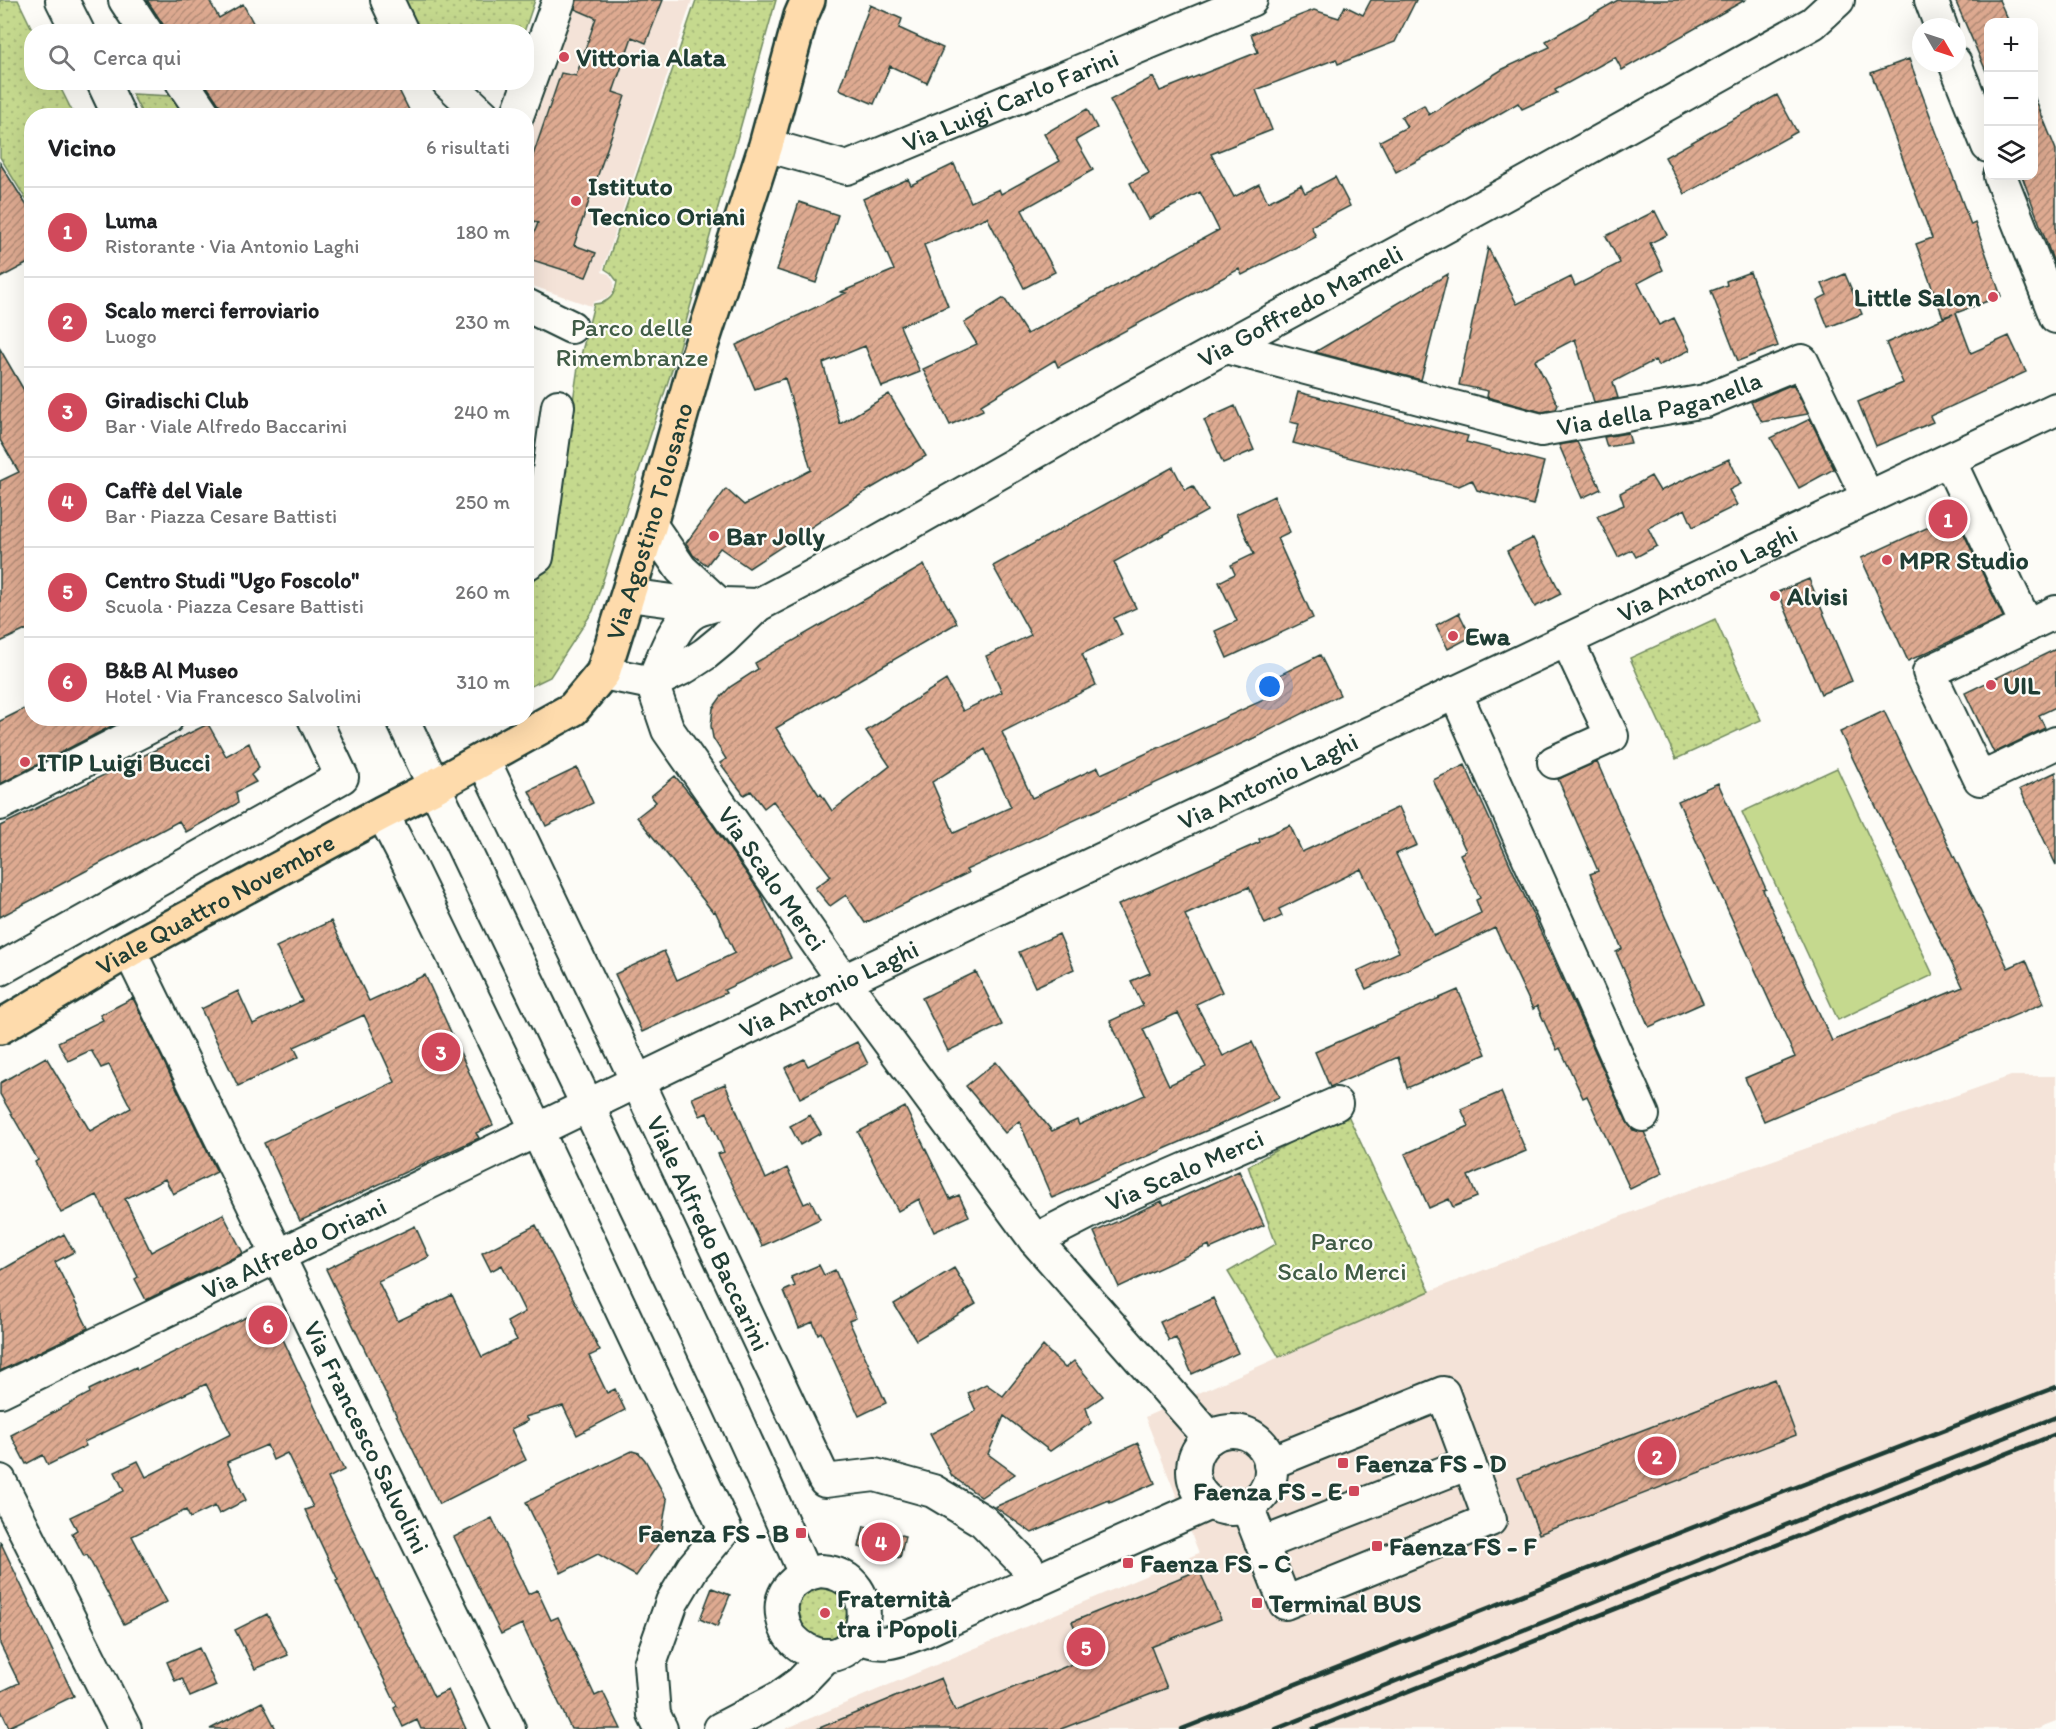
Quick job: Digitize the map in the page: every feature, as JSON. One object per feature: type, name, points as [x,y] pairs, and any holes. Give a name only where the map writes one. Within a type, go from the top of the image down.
[{"type":"main road","name":"Via Agostino Tolosano","points":[[433,788],[573,709],[603,673],[650,524],[695,366],[766,145],[801,16],[808,0]]},
{"type":"main road","name":"Viale Quattro Novembre","points":[[0,1027],[129,950],[382,813],[433,788]]},
{"type":"street","points":[[62,0],[74,24]]},
{"type":"street","points":[[125,0],[141,24]]},
{"type":"street","points":[[387,0],[398,24]]},
{"type":"street","points":[[534,69],[559,0]]},
{"type":"street","name":"Via Luigi Carlo Farini","points":[[766,145],[847,168],[1251,0]]},
{"type":"street","name":"Via Goffredo Mameli","points":[[652,683],[705,654],[758,606],[1813,23],[1838,0]]},
{"type":"street","points":[[1930,0],[1937,18]]},
{"type":"street","points":[[1960,72],[1984,133]]},
{"type":"street","points":[[107,90],[115,108]]},
{"type":"street","points":[[187,90],[200,108]]},
{"type":"street","points":[[456,90],[476,108]]},
{"type":"street","points":[[520,108],[526,90]]},
{"type":"street","points":[[2002,180],[2056,317]]},
{"type":"street","points":[[534,309],[571,327]]},
{"type":"street","name":"Via della Paganella","points":[[1226,347],[1541,430],[1705,400],[1802,361],[1868,498]]},
{"type":"street","points":[[534,559],[537,557],[558,406]]},
{"type":"street","name":"Via Antonio Laghi","points":[[589,1105],[844,981],[2056,409]]},
{"type":"street","points":[[1948,460],[2027,626]]},
{"type":"street","points":[[650,524],[681,569],[720,603]]},
{"type":"street","points":[[628,595],[688,603],[758,606]]},
{"type":"street","points":[[603,673],[652,683],[675,634],[684,621],[696,611],[720,603]]},
{"type":"street","points":[[2056,612],[1929,672],[1980,779],[2056,743]]},
{"type":"street","points":[[1554,762],[1612,736],[1567,640]]},
{"type":"street","name":"Via Scalo Merci","points":[[652,683],[668,730],[844,981],[1035,1240],[1210,1438]]},
{"type":"street","points":[[1455,692],[1643,1114]]},
{"type":"street","points":[[0,804],[151,726]]},
{"type":"street","name":"Viale Quattro Novembre","points":[[0,969],[342,777],[318,726]]},
{"type":"street","name":"Viale Alfredo Baccarini","points":[[406,726],[433,788],[589,1105],[806,1575]]},
{"type":"street","name":"Viale Alfredo Baccarini","points":[[483,759],[825,1481],[875,1475],[933,1491],[983,1521],[1027,1566],[1033,1583]]},
{"type":"street","points":[[382,813],[537,1130],[725,1529],[693,1567],[672,1602],[650,1664],[654,1715],[661,1729]]},
{"type":"street","name":"Via Francesco Salvolini","points":[[129,950],[509,1729]]},
{"type":"street","name":"Via Scalo Merci","points":[[1035,1240],[1099,1207],[1336,1104]]},
{"type":"street","name":"Via Alfredo Oriani","points":[[0,1391],[589,1105]]},
{"type":"street","points":[[1247,1506],[1285,1603],[1490,1520],[1443,1393],[1270,1464]]},
{"type":"street","points":[[1234,1431],[1246,1434],[1258,1441],[1266,1451],[1270,1464],[1270,1476],[1266,1489],[1258,1499],[1247,1506],[1234,1509],[1222,1508],[1210,1503],[1195,1483],[1193,1471],[1195,1458],[1210,1438],[1221,1433],[1234,1431]]},
{"type":"street","points":[[1262,1544],[1469,1463]]},
{"type":"street","points":[[0,1481],[125,1729]]},
{"type":"street","points":[[859,1635],[870,1642],[892,1642],[922,1632],[1210,1503]]},
{"type":"street","points":[[837,1574],[856,1588],[862,1600],[864,1611],[859,1635],[845,1651],[827,1655],[802,1647],[795,1642],[786,1629],[781,1610],[783,1598],[806,1575],[837,1574]]},
{"type":"street","points":[[720,1729],[779,1698],[800,1683],[827,1655]]},
{"type":"shaded area","name":"Istituto Tecnico Oriani","points":[[573,0],[692,0],[602,272],[609,274],[614,282],[613,292],[607,298],[593,302],[591,306],[534,286],[534,109]]},
{"type":"shaded area","points":[[2011,1076],[2056,1076],[2056,1722],[2038,1729],[785,1729],[1199,1553],[1145,1417],[1407,1300],[1694,1188]]},
{"type":"green space","points":[[0,0],[18,0],[30,24],[24,24],[24,90],[62,90],[70,108],[24,108],[24,196],[0,157]]},
{"type":"green space","points":[[398,0],[535,0],[527,24],[410,24]]},
{"type":"green space","name":"Parco delle Rimembranze","points":[[696,0],[776,0],[677,354],[593,611],[550,677],[534,685],[534,580],[549,566],[578,367],[594,304],[608,300],[615,290],[617,281],[605,269]]},
{"type":"green space","points":[[132,94],[173,96],[181,108],[139,108]]},
{"type":"green space","points":[[1715,619],[1761,720],[1676,759],[1630,658]]},
{"type":"green space","points":[[1837,768],[1933,975],[1838,1020],[1742,812]]},
{"type":"green space","name":"Parco Scalo Merci","points":[[1346,1111],[1430,1291],[1279,1357],[1228,1272],[1276,1244],[1248,1166]]},
{"type":"green space","points":[[822,1583],[849,1596],[851,1625],[829,1643],[801,1634],[793,1606],[797,1597]]},
{"type":"building","points":[[147,0],[209,0],[219,18],[243,4],[254,24],[163,24]]},
{"type":"building","points":[[577,0],[663,0],[646,43],[632,37],[613,92],[625,96],[574,245],[596,253],[586,277],[534,261],[534,233],[538,223],[534,221],[534,152],[561,73],[576,76],[596,18],[575,9]]},
{"type":"building","points":[[1371,0],[1416,0],[1395,42],[1338,64],[1336,59],[1256,90],[1272,130],[1211,154],[1234,197],[1259,184],[1268,202],[1301,185],[1305,193],[1335,177],[1350,206],[1311,226],[1316,237],[1242,275],[1239,269],[1058,367],[1055,360],[981,405],[983,410],[950,425],[923,369],[977,344],[964,323],[1004,298],[1027,334],[1219,230],[1200,192],[1149,219],[1130,183],[1149,173],[1110,100],[1153,77],[1160,91],[1258,52],[1251,34],[1314,10],[1339,18],[1345,6],[1363,15]]},
{"type":"building","points":[[1618,0],[1745,0],[1622,70],[1615,57],[1555,90],[1557,93],[1522,109],[1518,103],[1396,172],[1380,141],[1407,127],[1401,117],[1424,105],[1429,115],[1503,69],[1550,47],[1546,41]]},
{"type":"building","points":[[1955,0],[1999,0],[2007,18],[1984,18],[1984,67],[1966,25],[1966,18],[1963,18]]},
{"type":"building","points":[[870,5],[902,19],[899,28],[943,48],[927,83],[890,66],[874,104],[839,89]]},
{"type":"building","points":[[1909,59],[1971,225],[1975,223],[2001,296],[1956,313],[1971,353],[2009,336],[2026,372],[1930,416],[1933,422],[1876,446],[1858,402],[1903,383],[1886,343],[1953,314],[1943,317],[1916,244],[1932,238],[1871,73]]},
{"type":"building","points":[[209,90],[399,90],[408,108],[222,108]]},
{"type":"building","points":[[1777,95],[1797,132],[1685,194],[1665,157]]},
{"type":"building","points":[[2038,106],[2056,150],[2056,263],[2054,263],[2023,180],[2038,180]]},
{"type":"building","points":[[1087,109],[1097,128],[1076,140],[1093,170],[1022,210],[1055,272],[1024,288],[987,217],[924,245],[948,306],[900,326],[920,372],[882,387],[865,346],[823,363],[840,424],[889,394],[926,456],[860,495],[749,568],[720,548],[707,565],[693,555],[686,543],[726,489],[744,505],[811,470],[785,378],[755,389],[736,345],[846,293],[841,292],[894,270],[863,199],[908,179],[911,185],[954,164],[971,202],[999,189],[1001,194],[1060,161],[1044,134]]},
{"type":"building","points":[[0,163],[24,201],[24,265],[0,278]]},
{"type":"building","points":[[799,202],[838,215],[816,283],[777,270]]},
{"type":"building","points":[[1655,211],[1667,235],[1650,243],[1663,270],[1638,283],[1659,325],[1674,318],[1690,350],[1658,366],[1655,360],[1613,382],[1618,398],[1594,402],[1575,339],[1535,360],[1558,405],[1556,409],[1542,412],[1487,397],[1488,391],[1459,385],[1488,248],[1517,304],[1571,277],[1575,286],[1620,263],[1606,236]]},
{"type":"building","points":[[1750,272],[1778,346],[1738,361],[1711,291],[1727,285],[1726,281]]},
{"type":"building","points":[[1448,274],[1421,380],[1315,352]]},
{"type":"building","points":[[1845,274],[1862,314],[1828,327],[1817,300],[1827,295],[1822,284]]},
{"type":"building","points":[[0,349],[24,390],[24,631],[0,642],[0,481],[19,472],[0,440]]},
{"type":"building","points":[[1793,384],[1808,414],[1762,422],[1751,402]]},
{"type":"building","points":[[1298,392],[1468,436],[1466,442],[1544,462],[1533,505],[1477,490],[1472,480],[1459,486],[1293,443],[1299,424],[1290,422]]},
{"type":"building","points":[[1235,406],[1254,450],[1223,463],[1204,420]]},
{"type":"building","points":[[1810,419],[1834,469],[1799,488],[1771,438]]},
{"type":"building","points":[[1628,433],[1631,443],[1607,447],[1604,437]]},
{"type":"building","points":[[1577,442],[1601,489],[1582,498],[1559,445]]},
{"type":"building","points":[[1729,459],[1741,484],[1729,490],[1737,505],[1693,527],[1685,509],[1648,528],[1657,546],[1636,557],[1632,550],[1618,557],[1597,516],[1624,505],[1620,493],[1651,476],[1660,491]]},
{"type":"building","points":[[1173,467],[1185,490],[1193,486],[1207,511],[1114,562],[1136,608],[1114,618],[1122,635],[1082,654],[1096,685],[1002,732],[1032,798],[1098,767],[1101,774],[1268,698],[1261,684],[1320,655],[1340,695],[1254,738],[966,870],[968,873],[865,923],[846,895],[830,906],[815,888],[831,876],[773,801],[764,808],[751,791],[744,795],[720,763],[726,759],[713,738],[711,726],[713,708],[730,687],[758,669],[755,663],[924,565],[957,623],[776,728],[819,795],[821,794],[832,811],[890,766],[866,731],[946,680],[963,711],[1002,692],[986,656],[1031,635],[993,566]],"holes":[[[985,749],[1011,807],[954,833],[932,782]]]},
{"type":"building","points":[[1274,496],[1290,532],[1277,538],[1313,618],[1227,658],[1215,631],[1237,621],[1219,582],[1235,574],[1231,565],[1254,554],[1236,514]]},
{"type":"building","points":[[1955,515],[2003,617],[1908,661],[1861,558]]},
{"type":"building","points":[[1533,538],[1561,594],[1535,607],[1507,551]]},
{"type":"building","points":[[1809,579],[1852,681],[1821,694],[1778,592]]},
{"type":"building","points":[[1459,613],[1471,637],[1448,649],[1436,625]]},
{"type":"building","points":[[2056,649],[2056,707],[2039,715],[2045,728],[1994,753],[1965,693]]},
{"type":"building","name":"ITIP Luigi Bucci","points":[[24,709],[24,726],[112,726],[0,784],[0,721]]},
{"type":"building","points":[[1884,711],[2008,968],[2026,960],[2044,1003],[1764,1121],[1745,1078],[1795,1057],[1678,801],[1718,783],[1766,889],[1763,890],[1832,1041],[1963,987],[1840,732]]},
{"type":"building","points":[[204,726],[209,726],[226,756],[249,743],[259,768],[251,775],[256,782],[236,792],[238,803],[186,832],[179,821],[0,917],[0,826]]},
{"type":"building","points":[[1597,762],[1703,1003],[1649,1027],[1616,952],[1622,949],[1590,874],[1598,871],[1558,779]]},
{"type":"building","points":[[1465,765],[1627,1122],[1633,1130],[1644,1132],[1663,1173],[1630,1189],[1587,1096],[1583,1098],[1537,1006],[1533,1009],[1495,928],[1366,989],[1357,971],[1399,952],[1361,869],[1279,909],[1282,916],[1265,924],[1249,887],[1185,915],[1222,992],[1196,1004],[1223,1056],[1252,1042],[1279,1097],[1052,1198],[1019,1121],[1005,1133],[966,1086],[996,1062],[1052,1131],[1077,1120],[1079,1125],[1145,1095],[1110,1021],[1143,1006],[1131,981],[1150,973],[1118,905],[1260,842],[1259,839],[1290,825],[1302,852],[1399,807],[1417,845],[1396,854],[1434,936],[1481,913],[1476,900],[1480,898],[1460,854],[1466,851],[1433,780]],"holes":[[[1178,1013],[1206,1067],[1169,1085],[1143,1029]]]},
{"type":"building","points":[[577,768],[593,803],[546,826],[529,791]]},
{"type":"building","points":[[2056,772],[2056,865],[2020,789]]},
{"type":"building","points":[[675,776],[698,804],[759,891],[791,958],[724,990],[726,993],[642,1032],[615,974],[664,951],[677,980],[735,953],[715,911],[713,912],[637,817],[656,802],[651,796]]},
{"type":"building","points":[[331,921],[369,1001],[425,975],[493,1125],[476,1133],[479,1138],[300,1221],[264,1143],[395,1082],[364,1015],[294,1047],[299,1057],[238,1086],[201,1009],[238,991],[253,1024],[302,1001],[276,947]]},
{"type":"building","points":[[1059,934],[1074,969],[1035,987],[1019,952]]},
{"type":"building","points":[[976,972],[1002,1025],[948,1051],[922,998]]},
{"type":"building","points":[[1458,990],[1486,1054],[1407,1088],[1398,1057],[1330,1087],[1315,1052]]},
{"type":"building","points":[[133,998],[217,1172],[173,1194],[165,1179],[125,1199],[151,1252],[223,1214],[243,1253],[146,1300],[135,1279],[138,1277],[97,1195],[61,1213],[35,1162],[38,1160],[0,1094],[0,1083],[46,1057],[90,1131],[131,1108],[109,1065],[101,1068],[91,1050],[68,1061],[58,1042],[103,1020],[100,1015]]},
{"type":"building","points":[[857,1042],[868,1064],[800,1098],[785,1068],[804,1059],[808,1066]]},
{"type":"building","points":[[725,1084],[766,1179],[787,1168],[804,1204],[811,1201],[820,1219],[762,1246],[718,1154],[724,1152],[707,1113],[700,1116],[692,1098]]},
{"type":"building","points":[[1501,1092],[1526,1151],[1468,1176],[1477,1197],[1453,1207],[1449,1199],[1429,1208],[1405,1154],[1469,1126],[1461,1109]]},
{"type":"building","points":[[905,1107],[950,1199],[959,1195],[969,1216],[934,1232],[919,1199],[898,1211],[858,1132]]},
{"type":"building","points":[[810,1115],[821,1133],[800,1145],[790,1126]]},
{"type":"building","points":[[1239,1171],[1264,1225],[1210,1249],[1209,1245],[1119,1287],[1094,1232],[1162,1201],[1164,1205]]},
{"type":"building","points":[[536,1225],[600,1351],[589,1356],[607,1393],[615,1389],[625,1410],[577,1435],[563,1406],[525,1417],[528,1421],[511,1429],[526,1460],[439,1504],[326,1269],[415,1226],[429,1257],[378,1281],[398,1321],[452,1295],[482,1357],[517,1340],[507,1322],[525,1312],[502,1265],[491,1271],[482,1253]]},
{"type":"building","points":[[64,1234],[74,1252],[55,1262],[88,1328],[0,1371],[0,1271]]},
{"type":"building","points":[[819,1265],[824,1275],[835,1270],[856,1318],[849,1321],[886,1403],[859,1416],[821,1332],[818,1334],[813,1322],[799,1328],[784,1291],[795,1286],[791,1277]]},
{"type":"building","points":[[954,1268],[976,1304],[916,1340],[894,1304]]},
{"type":"building","points":[[1213,1298],[1238,1353],[1192,1374],[1176,1338],[1169,1341],[1160,1322]]},
{"type":"building","points":[[268,1307],[344,1470],[328,1478],[434,1697],[448,1690],[466,1729],[421,1729],[417,1720],[403,1727],[394,1708],[397,1706],[336,1581],[338,1580],[305,1510],[313,1507],[287,1453],[273,1460],[267,1445],[227,1462],[246,1500],[219,1514],[215,1506],[190,1518],[186,1510],[132,1536],[167,1602],[124,1624],[87,1555],[84,1556],[72,1533],[77,1530],[70,1517],[124,1491],[115,1472],[138,1461],[146,1477],[231,1434],[206,1384],[84,1442],[86,1446],[48,1465],[43,1455],[26,1464],[11,1435],[90,1393],[89,1390],[136,1367],[137,1370]]},
{"type":"building","points":[[1043,1346],[1065,1368],[1074,1361],[1103,1396],[1086,1408],[1091,1423],[1050,1451],[1004,1416],[988,1454],[1015,1474],[981,1497],[952,1476],[930,1434],[976,1411],[968,1393],[986,1384],[1003,1396]]},
{"type":"building","points":[[1775,1379],[1796,1435],[1539,1534],[1518,1478]]},
{"type":"building","points":[[1138,1443],[1155,1483],[1032,1533],[995,1507]]},
{"type":"building","points":[[632,1451],[639,1453],[645,1460],[667,1500],[660,1542],[636,1576],[598,1554],[561,1573],[526,1502]]},
{"type":"building","points":[[492,1518],[528,1594],[537,1590],[551,1620],[558,1617],[595,1696],[603,1692],[621,1729],[571,1729],[522,1624],[501,1634],[454,1537]]},
{"type":"building","points":[[864,1526],[905,1536],[900,1558],[859,1547]]},
{"type":"building","points":[[0,1541],[74,1696],[9,1727],[0,1708],[0,1692],[19,1683],[0,1644]]},
{"type":"building","points":[[1199,1570],[1221,1619],[1151,1647],[1167,1688],[1061,1729],[817,1729],[941,1678],[955,1711],[1060,1669],[1088,1657],[1072,1622]]},
{"type":"building","points":[[712,1588],[730,1595],[717,1627],[700,1619]]},
{"type":"building","points":[[267,1614],[288,1655],[255,1669],[235,1630]]},
{"type":"building","points":[[199,1648],[216,1686],[190,1697],[182,1678],[175,1681],[167,1662]]},
{"type":"building","points":[[262,1702],[276,1729],[210,1729]]},
{"type":"railway","points":[[1182,1729],[2056,1387]]},
{"type":"railway","points":[[1276,1729],[2056,1417]]},
{"type":"railway","points":[[1313,1729],[2056,1434]]},
{"type":"place","name":"Vittoria Alata","points":[[564,57]]},
{"type":"place","name":"Istituto Tecnico Oriani","points":[[576,201]]},
{"type":"place","name":"Little Salon","points":[[1993,297]]},
{"type":"place","name":"Luma","points":[[1948,519]]},
{"type":"place","name":"Bar Jolly","points":[[714,536]]},
{"type":"place","name":"MPR Studio","points":[[1887,560]]},
{"type":"place","name":"Alvisi","points":[[1775,596]]},
{"type":"place","name":"Ewa","points":[[1453,636]]},
{"type":"place","name":"UIL","points":[[1991,685]]},
{"type":"place","name":"ITIP Luigi Bucci","points":[[25,762]]},
{"type":"place","name":"Giradischi Club","points":[[441,1052]]},
{"type":"place","name":"B&B Al Museo","points":[[268,1325]]},
{"type":"place","name":"Scalo merci ferroviario","points":[[1657,1456]]},
{"type":"place","name":"Faenza FS - D","points":[[1343,1463]]},
{"type":"place","name":"Faenza FS - E","points":[[1354,1491]]},
{"type":"place","name":"Faenza FS - B","points":[[801,1533]]},
{"type":"place","name":"Caffè del Viale","points":[[881,1542]]},
{"type":"place","name":"Faenza FS - F","points":[[1377,1546]]},
{"type":"place","name":"Faenza FS - C","points":[[1128,1563]]},
{"type":"place","name":"Terminal BUS","points":[[1257,1603]]},
{"type":"place","name":"Fraternità tra i Popoli","points":[[825,1613]]},
{"type":"place","name":"Centro Studi \"Ugo Foscolo\"","points":[[1086,1647]]}]
